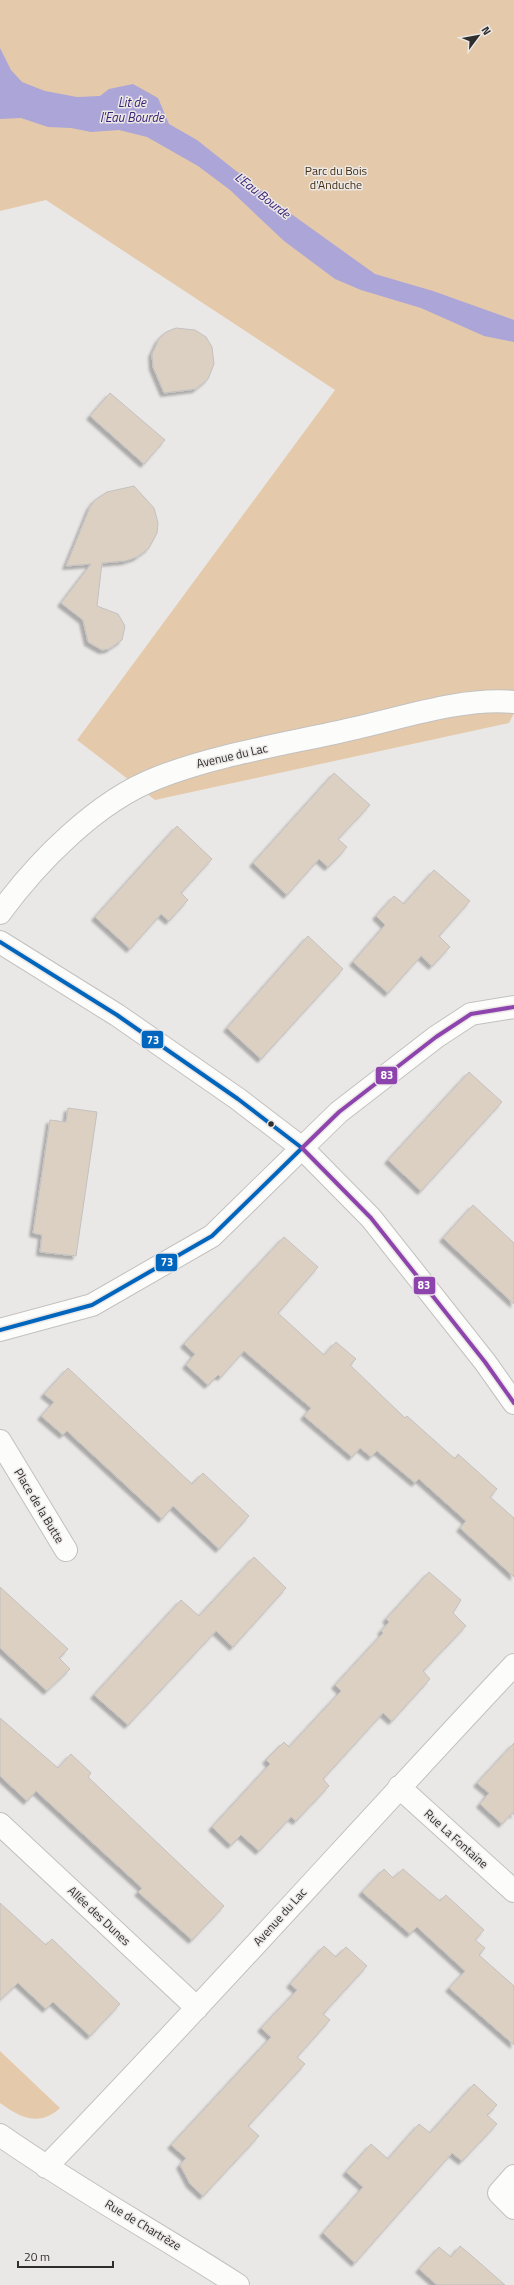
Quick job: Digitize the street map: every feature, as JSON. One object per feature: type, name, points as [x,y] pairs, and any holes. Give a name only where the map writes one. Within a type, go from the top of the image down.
[{"type":"street","name":"Avenue du Lac","points":[[0,913],[47,858],[92,817],[128,793],[156,778],[197,764],[431,710],[478,703],[514,702]]},
{"type":"street","points":[[0,942],[117,1015],[238,1099],[302,1148],[371,1218],[485,1362],[514,1403]]},
{"type":"street","points":[[0,1330],[92,1305],[212,1236],[339,1112],[436,1037],[471,1014],[514,1007]]},
{"type":"street","name":"Place de la Butte","points":[[0,1441],[66,1550]]},
{"type":"street","name":"Avenue du Lac","points":[[46,2167],[197,2008],[399,1787],[514,1666]]},
{"type":"street","name":"Rue La Fontaine","points":[[399,1787],[514,1892]]},
{"type":"street","name":"Allée des Dunes","points":[[0,1824],[197,2008]]},
{"type":"street","name":"Rue de Chartrèze","points":[[0,2135],[46,2167],[185,2250],[238,2285]]},
{"type":"street","points":[[514,2176],[499,2194],[514,2208]]},
{"type":"green space","name":"Parc du Bois d'Anduche","points":[[0,0],[514,0],[514,713],[509,723],[155,800],[77,740],[335,390],[46,200],[0,211]]},
{"type":"green space","points":[[0,2051],[60,2108],[52,2114],[37,2119],[15,2113],[0,2103]]},
{"type":"water","name":"Lit de l'Eau Bourde","points":[[0,48],[11,70],[22,82],[45,91],[77,97],[100,96],[109,89],[133,84],[158,98],[169,124],[197,140],[283,208],[375,274],[433,291],[514,320],[514,342],[484,336],[421,308],[361,290],[335,279],[284,241],[230,190],[198,166],[147,137],[119,130],[91,132],[71,128],[48,127],[21,118],[0,119]]},
{"type":"building","points":[[176,328],[195,330],[206,337],[212,347],[214,364],[208,379],[196,389],[164,393],[153,367],[152,354],[159,339],[166,332]]},
{"type":"building","points":[[110,393],[165,440],[144,464],[90,416]]},
{"type":"building","points":[[134,486],[154,508],[158,523],[157,533],[149,548],[137,557],[125,561],[102,563],[97,606],[118,614],[125,626],[122,640],[109,649],[102,650],[88,642],[83,620],[61,603],[91,564],[66,566],[90,507],[95,500],[107,492]]},
{"type":"building","points":[[334,773],[370,805],[338,839],[347,847],[338,857],[328,867],[319,859],[287,895],[253,863]]},
{"type":"building","points":[[177,826],[212,859],[181,893],[188,900],[169,921],[161,914],[130,949],[95,917]]},
{"type":"building","points":[[434,870],[470,901],[439,936],[450,947],[432,966],[421,956],[388,993],[353,962],[385,925],[376,916],[394,896],[404,904]]},
{"type":"building","points":[[308,936],[343,969],[261,1059],[227,1028]]},
{"type":"building","points":[[469,1072],[502,1102],[421,1191],[388,1160]]},
{"type":"building","points":[[68,1108],[97,1112],[76,1256],[40,1252],[42,1235],[33,1233],[50,1120],[66,1122]]},
{"type":"building","points":[[473,1205],[514,1243],[514,1304],[443,1238]]},
{"type":"building","points":[[284,1237],[318,1267],[278,1313],[324,1355],[336,1342],[356,1359],[350,1365],[405,1418],[407,1416],[455,1459],[458,1454],[497,1489],[490,1497],[514,1518],[514,1577],[460,1528],[466,1521],[419,1479],[415,1483],[377,1451],[371,1457],[360,1448],[352,1457],[304,1416],[311,1408],[244,1351],[221,1377],[218,1375],[208,1385],[186,1365],[195,1354],[184,1344]]},
{"type":"building","points":[[68,1368],[192,1484],[203,1473],[249,1516],[219,1549],[173,1506],[162,1519],[67,1431],[63,1435],[41,1416],[54,1402],[44,1394]]},
{"type":"building","points":[[254,1557],[286,1588],[233,1647],[216,1631],[128,1725],[94,1695],[181,1600],[199,1616]]},
{"type":"building","points":[[429,1572],[461,1600],[453,1613],[466,1626],[423,1671],[430,1679],[392,1721],[383,1713],[323,1779],[329,1786],[296,1821],[291,1817],[259,1851],[241,1835],[231,1845],[212,1827],[270,1764],[266,1760],[284,1742],[289,1747],[341,1691],[335,1685],[383,1633],[381,1631],[389,1622],[386,1619]]},
{"type":"building","points":[[0,1587],[68,1649],[59,1658],[70,1669],[47,1691],[0,1648]]},
{"type":"building","points":[[0,1718],[58,1768],[71,1754],[91,1773],[88,1777],[224,1906],[192,1940],[138,1892],[142,1888],[36,1791],[27,1801],[0,1776]]},
{"type":"building","points":[[514,1743],[514,1815],[512,1813],[502,1824],[480,1804],[489,1793],[477,1783]]},
{"type":"building","points":[[384,1869],[393,1878],[403,1869],[440,1901],[446,1895],[484,1930],[475,1940],[485,1948],[479,1955],[514,1986],[514,2045],[449,1988],[465,1971],[417,1927],[410,1934],[362,1892]]},
{"type":"building","points":[[0,1903],[46,1945],[52,1939],[120,2004],[90,2036],[53,2002],[46,2009],[18,1983],[0,2000]]},
{"type":"building","points":[[324,1946],[336,1957],[346,1947],[367,1966],[323,2014],[330,2020],[297,2057],[305,2064],[248,2126],[259,2136],[203,2196],[190,2184],[180,2165],[186,2158],[171,2145],[271,2037],[261,2028],[297,1990],[290,1984]]},
{"type":"building","points":[[474,2084],[497,2105],[487,2115],[497,2124],[462,2161],[452,2153],[355,2263],[323,2233],[363,2187],[346,2172],[371,2144],[388,2159],[419,2124],[430,2133]]},
{"type":"building","points":[[460,2246],[505,2285],[437,2285],[419,2269],[439,2247],[451,2257]]},
{"type":"transit line","name":"73","points":[[0,942],[117,1015],[238,1099],[302,1148],[212,1236],[92,1305],[0,1330]]},
{"type":"transit line","name":"83","points":[[514,1007],[471,1014],[436,1037],[339,1112],[302,1148],[371,1218],[485,1362],[514,1403]]},
{"type":"water label","name":"L'Eau Bourde","points":[[263,195]]}]
